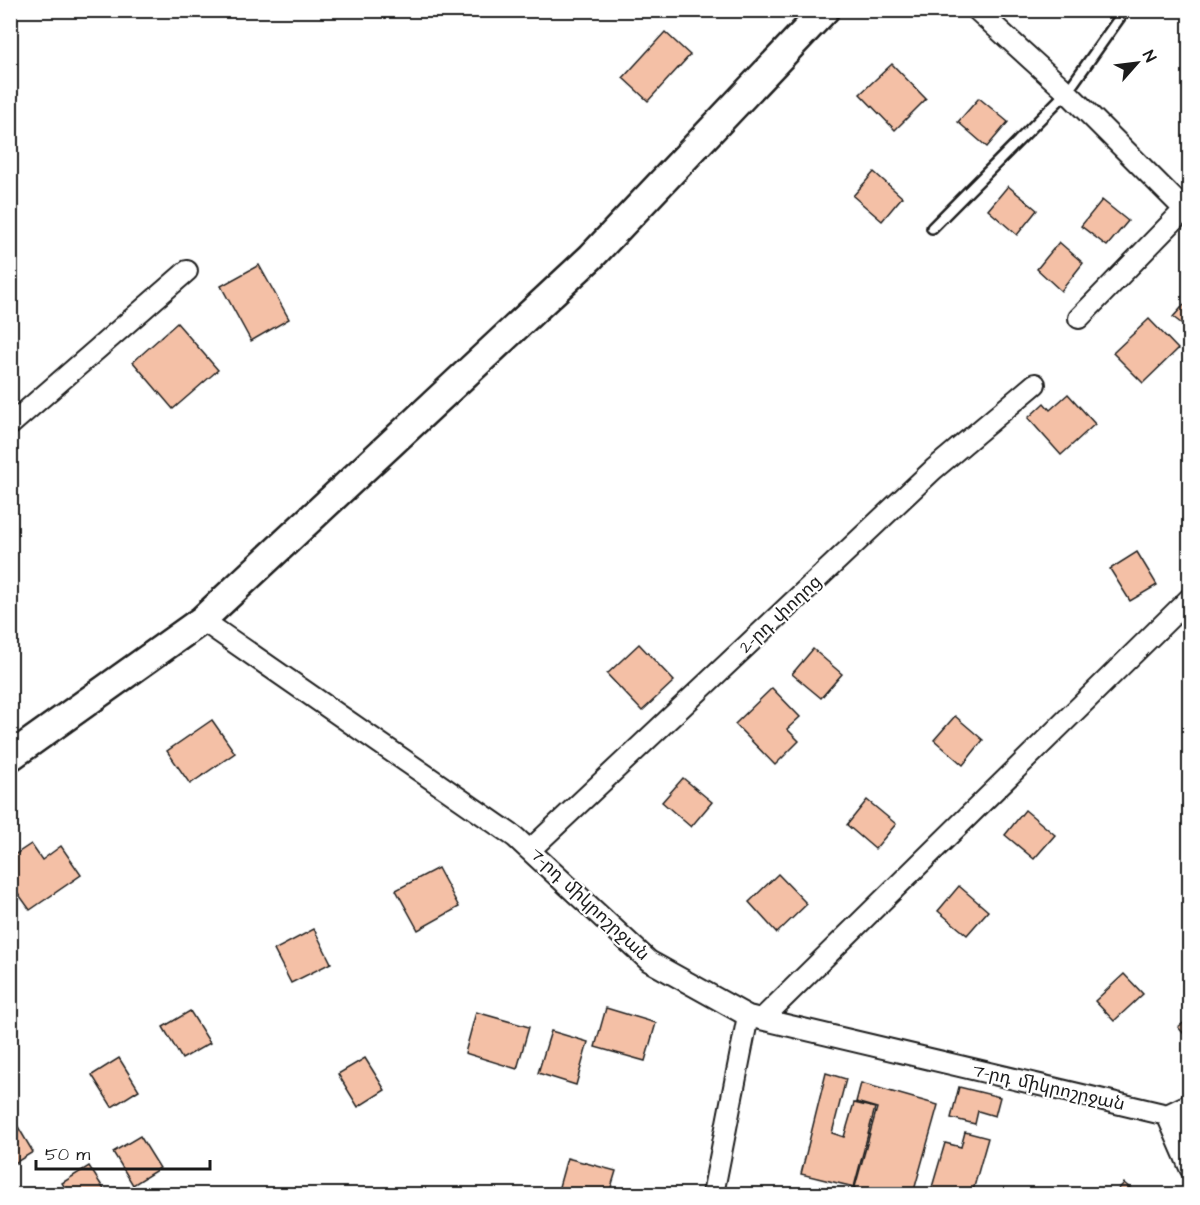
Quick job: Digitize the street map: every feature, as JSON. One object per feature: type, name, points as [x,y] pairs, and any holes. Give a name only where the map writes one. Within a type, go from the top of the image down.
[{"type":"main road","points":[[10,757],[202,620],[591,257],[825,10]]},
{"type":"street","points":[[977,10],[1067,92],[1187,213],[1079,318]]},
{"type":"street","points":[[10,425],[187,271]]},
{"type":"street","name":"2-րդ փողոց","points":[[531,849],[934,469],[1035,384]]},
{"type":"street","points":[[713,1194],[755,1017],[1190,598]]},
{"type":"street","name":"7-րդ միկրոշրջան","points":[[202,620],[531,849],[649,961],[755,1017],[1167,1115],[1190,1126]]},
{"type":"street","points":[[1190,1104],[1167,1115],[1190,1168]]},
{"type":"lane","points":[[932,228],[1067,92],[1125,10]]},
{"type":"building","points":[[665,32],[690,55],[648,101],[623,78]]},
{"type":"building","points":[[892,64],[926,99],[895,130],[860,94]]},
{"type":"building","points":[[979,98],[1008,122],[987,147],[958,122]]},
{"type":"building","points":[[874,172],[902,197],[882,221],[853,196]]},
{"type":"building","points":[[1008,186],[1037,210],[1017,235],[988,210]]},
{"type":"building","points":[[1102,200],[1128,221],[1107,246],[1081,226]]},
{"type":"building","points":[[1059,242],[1083,263],[1061,291],[1037,269]]},
{"type":"building","points":[[259,265],[289,319],[251,341],[221,286]]},
{"type":"building","points":[[1190,298],[1190,330],[1173,317]]},
{"type":"building","points":[[1149,319],[1178,349],[1143,383],[1113,353]]},
{"type":"building","points":[[177,323],[218,370],[173,409],[133,362]]},
{"type":"building","points":[[1068,394],[1095,424],[1061,455],[1028,418],[1044,403],[1050,410]]},
{"type":"building","points":[[1137,552],[1157,585],[1130,601],[1110,569]]},
{"type":"building","points":[[639,644],[674,681],[642,711],[607,674]]},
{"type":"building","points":[[813,649],[842,674],[821,698],[792,674]]},
{"type":"building","points":[[772,688],[800,717],[787,729],[799,741],[775,765],[735,724]]},
{"type":"building","points":[[955,716],[983,740],[963,765],[934,740]]},
{"type":"building","points":[[212,720],[235,753],[190,784],[167,751]]},
{"type":"building","points":[[683,778],[712,802],[691,827],[662,802]]},
{"type":"building","points":[[867,800],[896,824],[875,849],[847,825]]},
{"type":"building","points":[[1025,810],[1055,835],[1034,859],[1005,835]]},
{"type":"building","points":[[31,844],[42,860],[61,846],[81,875],[30,910],[10,882],[10,858]]},
{"type":"building","points":[[438,868],[459,907],[418,930],[396,890]]},
{"type":"building","points":[[778,874],[807,904],[777,933],[749,902]]},
{"type":"building","points":[[959,886],[988,911],[967,935],[938,911]]},
{"type":"building","points":[[314,929],[331,963],[291,983],[274,950]]},
{"type":"building","points":[[1124,974],[1143,994],[1114,1021],[1095,1001]]},
{"type":"building","points":[[606,1008],[656,1023],[645,1061],[595,1047]]},
{"type":"building","points":[[190,1011],[210,1043],[182,1059],[163,1027]]},
{"type":"building","points":[[476,1012],[529,1027],[517,1069],[465,1053]]},
{"type":"building","points":[[1190,1018],[1190,1041],[1178,1027]]},
{"type":"building","points":[[551,1031],[588,1042],[576,1085],[538,1073]]},
{"type":"building","points":[[119,1058],[139,1090],[112,1107],[92,1075]]},
{"type":"building","points":[[365,1058],[385,1090],[358,1107],[338,1074]]},
{"type":"building","points":[[826,1073],[846,1079],[832,1133],[844,1137],[854,1103],[875,1108],[854,1187],[801,1174]]},
{"type":"building","points":[[861,1083],[938,1105],[913,1194],[853,1194],[877,1108],[856,1102]]},
{"type":"building","points":[[959,1087],[1000,1097],[995,1116],[978,1111],[975,1124],[951,1118]]},
{"type":"building","points":[[14,1120],[33,1152],[10,1166],[10,1122]]},
{"type":"building","points":[[965,1132],[988,1138],[972,1194],[930,1194],[945,1143],[961,1147]]},
{"type":"building","points":[[140,1136],[160,1168],[133,1185],[113,1152]]},
{"type":"building","points":[[567,1158],[616,1171],[609,1194],[557,1194]]},
{"type":"building","points":[[89,1166],[107,1194],[69,1194],[62,1183]]},
{"type":"building","points":[[1124,1183],[1137,1194],[1114,1194]]}]
